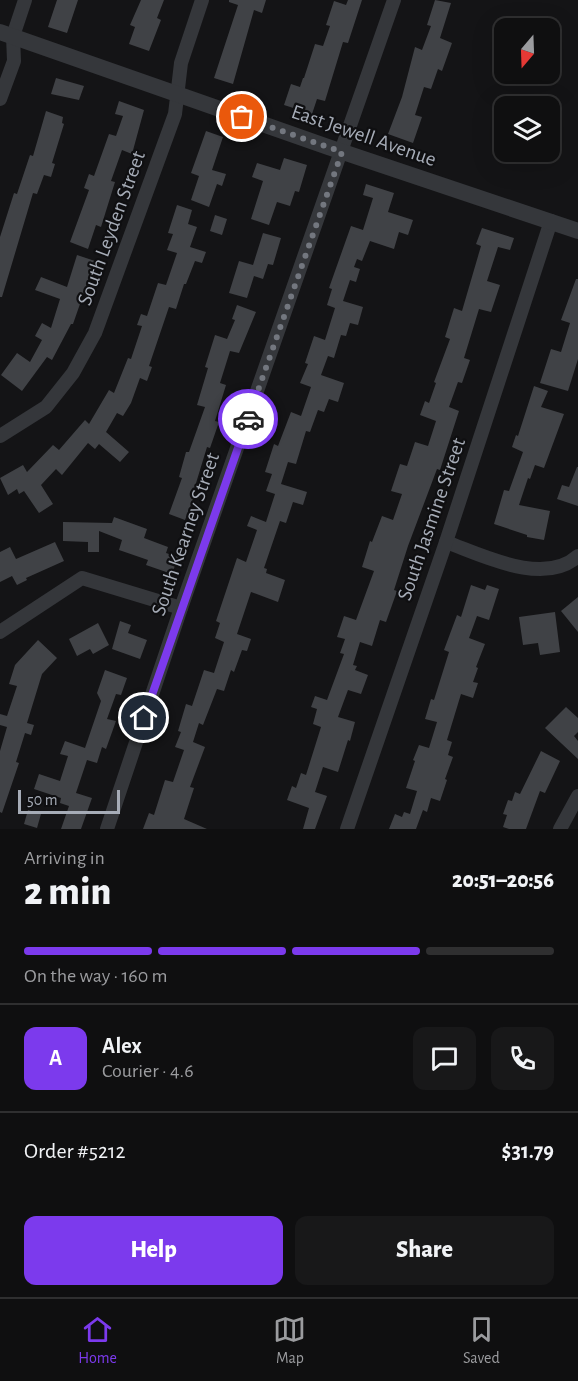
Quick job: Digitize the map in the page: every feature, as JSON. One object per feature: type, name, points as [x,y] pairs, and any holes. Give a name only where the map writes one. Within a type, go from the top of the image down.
[{"type":"street","points":[[0,99],[14,61],[6,34],[25,0]]},
{"type":"street","name":"South Leyden Street","points":[[0,436],[45,407],[73,373],[95,333],[176,114],[181,63],[202,0]]},
{"type":"street","name":"South Kearney Street","points":[[107,829],[181,608],[394,0]]},
{"type":"street","name":"East Jewell Avenue","points":[[6,34],[342,152],[578,231]]},
{"type":"street","name":"South Jasmine Street","points":[[347,829],[446,542],[551,221]]},
{"type":"street","points":[[446,542],[518,568],[544,569],[571,562],[578,556]]},
{"type":"street","points":[[0,632],[82,579],[181,608]]},
{"type":"street","points":[[560,829],[578,796]]},
{"type":"building","points":[[57,0],[78,0],[67,33],[48,27]]},
{"type":"building","points":[[141,0],[164,0],[157,18],[161,20],[149,51],[129,44],[135,27],[130,25]]},
{"type":"building","points":[[229,0],[266,0],[262,13],[254,10],[233,84],[214,78],[238,5]]},
{"type":"building","points":[[348,0],[362,0],[348,43],[343,42],[325,101],[317,99],[312,114],[284,105],[291,84],[300,87],[315,44],[323,46],[330,26],[326,25],[334,1],[346,5]]},
{"type":"building","points":[[435,0],[451,3],[440,38],[452,43],[442,71],[438,69],[431,89],[424,87],[415,115],[422,117],[413,143],[388,134],[402,97],[415,47],[422,50],[431,26],[427,25]]},
{"type":"building","points":[[56,78],[84,86],[79,100],[51,94]]},
{"type":"building","points":[[119,101],[144,110],[132,154],[122,150],[111,181],[115,182],[101,227],[96,225],[88,249],[70,242],[89,190],[84,188],[89,174],[94,176],[109,134],[116,136],[123,116],[115,114]]},
{"type":"building","points":[[46,111],[63,117],[62,123],[64,124],[52,163],[55,164],[51,177],[44,175],[37,194],[33,193],[2,297],[0,297],[0,237],[14,193],[17,194],[30,155],[33,156]]},
{"type":"building","points":[[206,131],[223,137],[212,170],[226,174],[222,186],[217,184],[209,207],[191,200],[199,176],[191,173]]},
{"type":"building","points":[[284,158],[307,165],[299,192],[295,191],[290,206],[277,202],[269,225],[251,219],[263,181],[252,177],[257,163],[280,170]]},
{"type":"building","points":[[366,184],[394,193],[388,212],[413,220],[408,235],[399,232],[394,249],[370,241],[362,261],[357,259],[354,267],[360,269],[356,282],[350,280],[343,301],[363,307],[358,325],[350,323],[346,336],[341,335],[334,358],[328,356],[321,375],[344,383],[338,402],[329,399],[324,412],[318,410],[310,432],[306,431],[296,464],[288,462],[281,484],[307,492],[303,505],[293,502],[286,523],[280,521],[264,568],[267,569],[266,573],[285,580],[278,602],[251,592],[237,634],[251,639],[247,651],[242,650],[234,672],[231,670],[224,691],[217,689],[203,725],[199,723],[193,742],[205,747],[190,787],[194,788],[184,819],[207,829],[143,829],[149,813],[154,815],[165,780],[173,782],[184,750],[175,747],[181,732],[178,731],[186,704],[192,706],[204,670],[214,673],[224,642],[215,638],[220,623],[216,621],[237,558],[246,562],[257,530],[247,526],[251,516],[266,522],[275,494],[266,491],[272,474],[265,472],[274,444],[278,446],[291,412],[301,416],[311,387],[300,383],[308,364],[305,363],[314,336],[325,340],[335,308],[327,305],[332,289],[329,288],[351,226],[363,230],[373,198],[363,195]]},
{"type":"building","points":[[177,205],[192,210],[188,224],[197,227],[190,247],[206,252],[202,263],[195,261],[176,309],[169,307],[149,366],[152,367],[147,381],[140,378],[131,403],[123,416],[117,413],[106,432],[129,452],[120,462],[99,444],[95,449],[88,443],[62,475],[56,469],[41,485],[53,504],[39,513],[24,491],[19,494],[17,489],[8,495],[0,478],[23,465],[27,472],[53,445],[59,450],[85,420],[89,424],[109,390],[114,393],[128,358],[131,359],[142,326],[137,325],[141,314],[147,316],[158,283],[166,285],[177,253],[167,250],[173,234],[168,233]]},
{"type":"building","points":[[215,215],[227,219],[222,235],[210,231]]},
{"type":"building","points":[[482,228],[514,238],[510,250],[498,247],[487,281],[500,285],[491,312],[479,309],[464,358],[470,360],[462,383],[458,382],[449,407],[459,411],[440,470],[437,469],[408,546],[394,590],[397,591],[386,622],[380,620],[372,646],[360,642],[353,665],[357,666],[355,670],[368,675],[361,694],[348,690],[338,717],[355,722],[350,741],[348,740],[338,772],[323,767],[315,792],[327,796],[315,829],[303,829],[309,808],[287,800],[292,786],[296,788],[301,773],[306,775],[321,727],[313,724],[317,709],[311,707],[315,696],[327,700],[344,654],[340,653],[345,639],[337,637],[344,616],[356,620],[374,571],[362,567],[370,541],[372,542],[382,516],[393,520],[402,494],[391,491],[400,464],[407,466],[415,442],[428,446],[436,421],[420,415],[425,401],[429,403],[450,339],[445,337],[454,308],[462,311],[481,246],[476,244]]},
{"type":"building","points":[[263,233],[281,238],[273,265],[268,264],[263,279],[254,276],[247,298],[229,293],[239,261],[253,265]]},
{"type":"building","points":[[77,255],[95,261],[73,324],[52,360],[47,357],[22,391],[1,375],[17,353],[30,362],[42,340],[35,336],[42,323],[51,328],[60,299],[35,290],[41,277],[67,287]]},
{"type":"building","points":[[576,279],[578,279],[578,359],[568,391],[540,383],[551,349],[561,352],[570,323],[561,320]]},
{"type":"building","points":[[237,305],[256,312],[239,353],[230,351],[220,383],[226,385],[215,421],[219,422],[210,448],[207,447],[193,493],[195,494],[185,520],[169,514],[182,478],[179,477],[186,452],[189,452],[205,407],[197,405],[215,335],[227,339],[235,320],[232,319]]},
{"type":"building","points":[[534,386],[548,391],[541,407],[564,414],[544,468],[535,465],[519,505],[550,511],[544,540],[527,537],[527,535],[494,524],[504,490],[509,491],[523,452],[512,447],[516,435],[518,436]]},
{"type":"building","points":[[577,467],[578,506],[557,499],[562,485],[569,487]]},
{"type":"building","points":[[114,517],[147,529],[144,538],[168,547],[166,553],[178,557],[172,574],[146,565],[148,560],[119,550],[122,540],[99,531],[99,552],[88,552],[88,542],[63,541],[63,522],[112,523]]},
{"type":"building","points":[[55,542],[64,561],[26,578],[27,580],[17,585],[12,576],[0,582],[0,552],[10,547],[16,559]]},
{"type":"building","points":[[471,585],[485,590],[487,585],[499,589],[489,620],[477,616],[469,638],[485,644],[476,667],[478,668],[473,682],[478,683],[473,698],[461,694],[447,740],[452,742],[448,755],[453,757],[440,801],[431,798],[427,812],[423,810],[416,829],[389,829],[395,814],[402,817],[404,812],[410,814],[417,791],[406,788],[415,761],[413,760],[419,745],[429,748],[437,722],[425,719],[431,699],[434,700],[449,652],[444,650],[457,615],[461,617]]},
{"type":"building","points":[[578,597],[578,632],[561,611]]},
{"type":"building","points":[[555,612],[560,652],[540,655],[538,643],[523,645],[519,617]]},
{"type":"building","points":[[120,621],[131,625],[128,633],[147,640],[140,659],[112,649]]},
{"type":"building","points":[[98,623],[109,645],[93,654],[90,649],[77,656],[69,639]]},
{"type":"building","points":[[38,640],[57,658],[42,674],[27,723],[34,725],[31,735],[25,733],[16,762],[19,763],[2,813],[0,812],[0,751],[7,727],[0,725],[0,714],[7,716],[17,686],[9,684],[15,665]]},
{"type":"building","points":[[105,670],[127,678],[121,695],[116,694],[107,719],[116,721],[106,749],[102,747],[97,763],[87,760],[76,793],[92,798],[81,829],[61,829],[69,806],[60,803],[61,798],[34,789],[39,774],[60,781],[68,756],[60,754],[65,741],[85,748],[101,701],[97,693]]},
{"type":"building","points":[[566,707],[578,718],[578,732],[574,736],[578,741],[578,759],[545,728]]},
{"type":"building","points":[[541,751],[560,761],[545,793],[540,791],[526,829],[503,827],[507,815],[503,814],[508,800],[512,801],[515,792],[520,794]]},
{"type":"building","points":[[28,810],[41,814],[37,828],[24,824]]},
{"type":"way so far","points":[[242,117],[342,152],[248,419]]},
{"type":"route","points":[[144,718],[248,419]]}]
